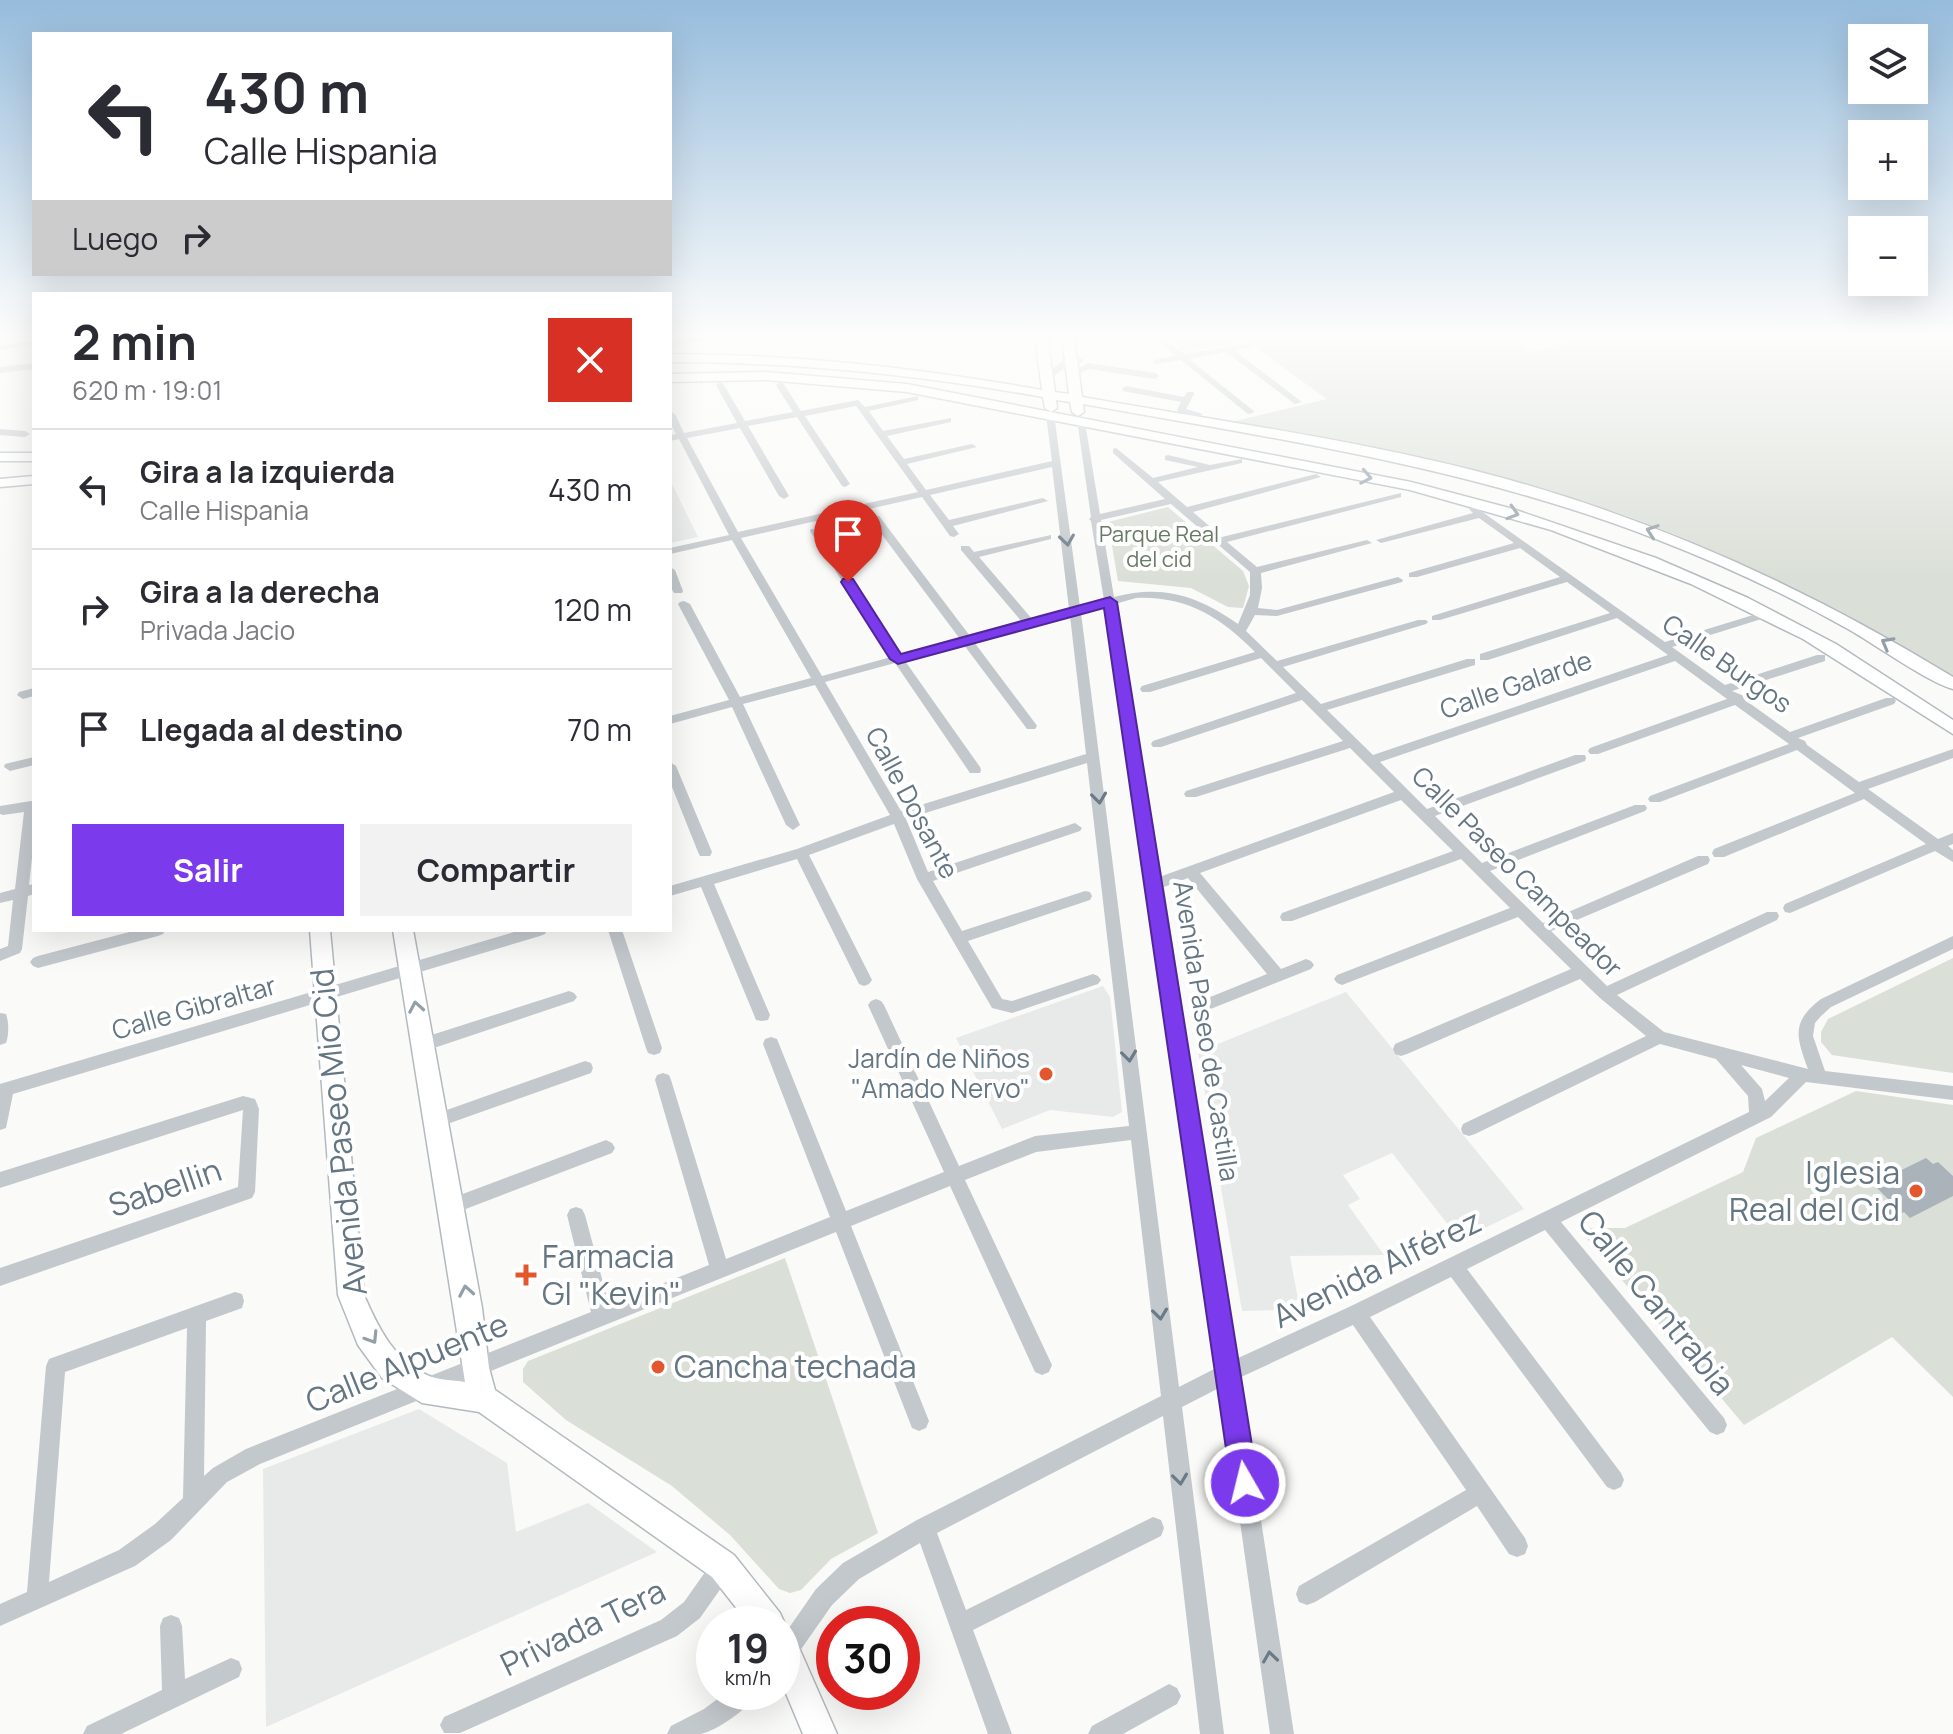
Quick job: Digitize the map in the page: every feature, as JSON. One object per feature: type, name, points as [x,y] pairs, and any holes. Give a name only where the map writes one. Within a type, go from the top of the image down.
[{"type":"main road","points":[[1055,417],[1411,486],[1483,504],[1582,535],[1688,576],[1767,614],[1853,662],[1953,728]]},
{"type":"main road","name":"Avenida Paseo de Castilla","points":[[1079,417],[1080,422]]},
{"type":"main road","points":[[1171,417],[1458,471],[1562,500],[1680,541],[1792,591],[1953,684]]},
{"type":"main road","points":[[0,457],[32,457]]},
{"type":"main road","points":[[0,483],[32,480]]},
{"type":"main road","name":"Avenida Paseo Mio Cid","points":[[320,932],[351,1295],[368,1335],[392,1368],[422,1389],[484,1399],[723,1566],[755,1606]]},
{"type":"main road","points":[[403,932],[469,1308],[475,1368],[484,1399]]},
{"type":"main road","points":[[800,1689],[820,1734]]},
{"type":"street","points":[[739,417],[784,496]]},
{"type":"street","points":[[672,438],[779,417]]},
{"type":"street","points":[[802,417],[845,484]]},
{"type":"street","points":[[868,417],[954,534]]},
{"type":"street","points":[[1051,417],[1212,1734]]},
{"type":"street","name":"Calle Dosante","points":[[672,418],[735,537],[898,817],[924,879],[997,1004],[1004,1007],[1093,980]]},
{"type":"street","points":[[881,434],[948,420]]},
{"type":"street","name":"Avenida Paseo de Castilla","points":[[1080,422],[1156,884],[1282,1734]]},
{"type":"street","points":[[0,432],[25,434]]},
{"type":"street","points":[[901,462],[972,447]]},
{"type":"street","points":[[1116,451],[1255,571],[1258,589],[1253,611],[1240,631]]},
{"type":"street","points":[[1168,458],[1210,467]]},
{"type":"street","points":[[1150,481],[1239,461]]},
{"type":"street","points":[[672,551],[1056,463]]},
{"type":"street","points":[[1188,510],[1316,477]]},
{"type":"street","points":[[1222,540],[1397,495]]},
{"type":"street","points":[[1094,519],[1173,500]]},
{"type":"street","points":[[947,524],[1043,501]]},
{"type":"street","name":"Calle Burgos","points":[[1381,540],[1478,511],[1953,857]]},
{"type":"street","points":[[875,518],[1031,726]]},
{"type":"street","points":[[815,531],[975,770]]},
{"type":"street","points":[[1030,624],[968,552],[1047,537]]},
{"type":"street","points":[[1255,571],[1367,543]]},
{"type":"street","points":[[1413,575],[1522,544]]},
{"type":"street","points":[[672,575],[678,591]]},
{"type":"street","points":[[1436,618],[1568,578]]},
{"type":"street","points":[[1253,611],[1277,613],[1398,580]]},
{"type":"street","name":"Calle Paseo Campeador","points":[[672,719],[1110,602],[1156,593],[1190,598],[1240,631],[1605,994],[1659,1037],[1810,1075],[1953,1093]]},
{"type":"street","points":[[684,604],[736,702],[793,825]]},
{"type":"street","points":[[1318,709],[1618,614]]},
{"type":"street","points":[[1664,646],[1767,614]]},
{"type":"street","points":[[1274,666],[1422,622]]},
{"type":"street","points":[[1146,689],[1262,654]]},
{"type":"street","name":"Calle Galarde","points":[[1370,761],[1677,656]]},
{"type":"street","points":[[1725,689],[1821,658]]},
{"type":"street","points":[[1157,744],[1303,695]]},
{"type":"street","points":[[1594,751],[1740,699]]},
{"type":"street","points":[[1655,799],[1890,701]]},
{"type":"street","points":[[1191,794],[1352,743]]},
{"type":"street","points":[[1719,853],[1953,753]]},
{"type":"street","points":[[672,890],[801,853],[898,817],[1094,756]]},
{"type":"street","points":[[1425,815],[1580,758]]},
{"type":"street","points":[[10,767],[32,762]]},
{"type":"street","points":[[672,771],[705,852]]},
{"type":"street","points":[[1156,884],[1403,794]]},
{"type":"street","points":[[0,955],[15,949],[26,891],[31,806],[3,810]]},
{"type":"street","points":[[1479,870],[1640,808]]},
{"type":"street","points":[[924,879],[1075,828]]},
{"type":"street","points":[[1790,908],[1953,838]]},
{"type":"street","points":[[801,853],[864,980]]},
{"type":"street","points":[[1287,917],[1462,853]]},
{"type":"street","points":[[1540,930],[1703,860]]},
{"type":"street","points":[[1191,872],[1277,975]]},
{"type":"street","points":[[705,880],[762,1015]]},
{"type":"street","points":[[0,898],[26,891]]},
{"type":"street","points":[[958,938],[1085,896]]},
{"type":"street","points":[[1342,979],[1520,910]]},
{"type":"street","points":[[1605,994],[1772,916]]},
{"type":"street","points":[[38,962],[150,932]]},
{"type":"street","name":"Calle Gibraltar","points":[[3,1090],[533,932]]},
{"type":"street","points":[[616,932],[654,1048]]},
{"type":"street","points":[[1810,1075],[1803,1032],[1808,1015],[1826,1003],[1953,942]]},
{"type":"street","points":[[1203,1006],[1306,965]]},
{"type":"street","points":[[1401,1049],[1582,971]]},
{"type":"street","points":[[422,1045],[569,997]]},
{"type":"street","points":[[876,1005],[1042,1365]]},
{"type":"street","points":[[0,1019],[0,1038]]},
{"type":"street","points":[[1469,1129],[1659,1037]]},
{"type":"street","points":[[771,1044],[919,1421]]},
{"type":"street","points":[[1720,1053],[1743,1075],[1756,1094],[1758,1115]]},
{"type":"street","points":[[436,1121],[585,1068]]},
{"type":"street","name":"Avenida Alférez","points":[[800,1629],[824,1597],[851,1571],[925,1528],[1229,1372],[1356,1314],[1758,1115],[1810,1075]]},
{"type":"street","points":[[663,1080],[720,1270]]},
{"type":"street","points":[[0,1123],[3,1090]]},
{"type":"street","name":"Sabellin","points":[[0,1180],[243,1103],[249,1104],[251,1109],[246,1192],[0,1277]]},
{"type":"street","name":"Calle Alpuente","points":[[0,1615],[127,1558],[163,1532],[220,1475],[253,1456],[1035,1144],[1138,1132]]},
{"type":"street","points":[[450,1207],[606,1148]]},
{"type":"street","points":[[576,1215],[602,1316]]},
{"type":"street","name":"Calle Cantrabia","points":[[1548,1219],[1717,1425]]},
{"type":"street","points":[[1454,1266],[1614,1480]]},
{"type":"street","points":[[37,1600],[56,1366],[235,1301]]},
{"type":"street","points":[[193,1500],[197,1314]]},
{"type":"street","points":[[1356,1314],[1517,1546]]},
{"type":"street","points":[[1307,1594],[1480,1493]]},
{"type":"street","points":[[925,1528],[1000,1734]]},
{"type":"street","points":[[959,1625],[1153,1528]]},
{"type":"street","name":"Privada Tera","points":[[452,1725],[669,1628],[692,1610],[723,1566]]},
{"type":"street","points":[[171,1626],[174,1696]]},
{"type":"street","points":[[95,1734],[231,1669]]},
{"type":"street","points":[[1100,1734],[1169,1696]]},
{"type":"street","points":[[679,1734],[722,1710]]},
{"type":"shaded area","points":[[672,484],[698,537],[672,543]]},
{"type":"shaded area","name":"Jardín de Niños \"Amado Nervo\"","points":[[1103,986],[1110,997],[1122,1112],[1113,1117],[1050,1110],[1002,1129],[956,1038]]},
{"type":"shaded area","points":[[1346,992],[1524,1209],[1460,1240],[1392,1153],[1343,1175],[1360,1199],[1348,1205],[1384,1255],[1290,1256],[1298,1299],[1277,1310],[1242,1311],[1198,1052]]},
{"type":"shaded area","points":[[419,1409],[507,1463],[516,1532],[588,1503],[657,1552],[266,1727],[263,1469]]},
{"type":"green space","points":[[1252,417],[1953,417],[1953,679],[1857,623],[1757,571],[1706,547],[1601,507],[1468,472],[1227,423]]},
{"type":"green space","name":"Parque Real del cid","points":[[1168,507],[1243,571],[1249,586],[1243,608],[1228,607],[1191,588],[1118,581],[1108,522]]},
{"type":"green space","points":[[1953,958],[1953,1073],[1832,1055],[1821,1042],[1821,1032],[1828,1019]]},
{"type":"green space","points":[[1856,1091],[1953,1105],[1953,1397],[1892,1337],[1744,1425],[1578,1228],[1625,1228],[1743,1172],[1756,1138]]},
{"type":"green space","points":[[785,1258],[878,1533],[831,1559],[801,1590],[790,1593],[779,1589],[730,1535],[672,1486],[566,1420],[523,1382],[523,1369],[528,1361]]},
{"type":"building","name":"Iglesia Real del Cid","points":[[1926,1158],[1933,1164],[1938,1162],[1953,1176],[1953,1196],[1910,1218],[1904,1212],[1892,1218],[1880,1206],[1890,1201],[1873,1184]]},
{"type":"place","name":"Jardín de Niños \"Amado Nervo\"","points":[[1046,1074]]},
{"type":"place","name":"Iglesia Real del Cid","points":[[1916,1191]]},
{"type":"place","name":"Farmacia GI \"Kevin\"","points":[[526,1275]]},
{"type":"place","name":"Cancha techada","points":[[658,1367]]},
{"type":"route","points":[[848,582],[898,659],[1110,602],[1156,884],[1245,1483]]}]
